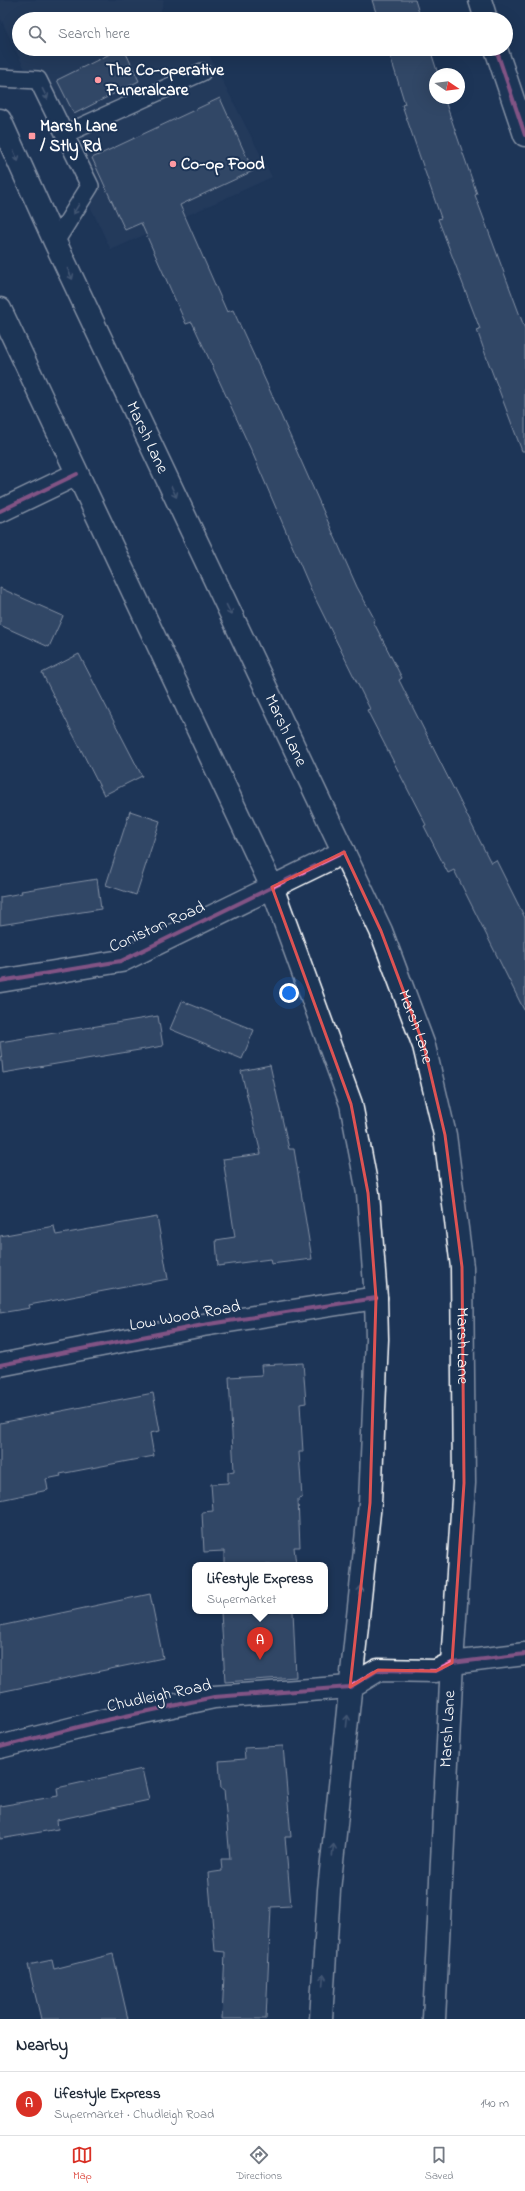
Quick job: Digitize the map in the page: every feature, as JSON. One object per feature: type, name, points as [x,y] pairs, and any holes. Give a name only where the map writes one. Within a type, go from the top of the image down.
[{"type":"main road","points":[[480,0],[484,12]]},
{"type":"main road","points":[[498,56],[525,136]]},
{"type":"main road","name":"Marsh Lane","points":[[0,120],[55,242],[381,930],[424,1046],[445,1135],[462,1275],[464,1483],[452,1663],[434,2019]]},
{"type":"main road","points":[[0,309],[272,887],[351,1104],[368,1193],[376,1298],[377,1339],[370,1503],[329,1890],[321,2019]]},
{"type":"main road","points":[[0,511],[78,474]]},
{"type":"main road","name":"Coniston Road","points":[[0,981],[121,961],[344,852]]},
{"type":"main road","name":"Low Wood Road","points":[[0,1365],[203,1325],[376,1298]]},
{"type":"main road","points":[[350,1688],[378,1670],[436,1671],[452,1663],[525,1654]]},
{"type":"main road","name":"Chudleigh Road","points":[[0,1747],[102,1721],[214,1697],[350,1688]]},
{"type":"lane","points":[[65,134],[202,72]]},
{"type":"lane","points":[[0,78],[38,80],[90,186],[55,242]]},
{"type":"highlighted area","points":[[344,852],[381,931],[424,1046],[445,1135],[462,1267],[464,1483],[452,1663],[436,1671],[378,1670],[350,1687],[370,1503],[376,1298],[368,1193],[351,1104],[272,887]]},
{"type":"shaded area","points":[[0,0],[164,0],[160,12],[12,12],[12,42],[0,17]]},
{"type":"shaded area","points":[[19,56],[210,56],[272,177],[111,250]]},
{"type":"building","points":[[372,0],[415,0],[419,12],[376,12]]},
{"type":"building","name":"The Co-operative Funeralcare","points":[[106,56],[127,56],[139,81],[74,114],[57,80]]},
{"type":"building","points":[[390,56],[432,56],[436,68],[429,68],[429,104],[446,104],[477,194],[475,195],[525,329],[525,451],[522,451],[486,356],[477,330],[480,329],[438,219],[441,218],[402,105],[405,104]]},
{"type":"building","points":[[220,98],[253,171],[180,205],[227,312],[233,310],[357,587],[375,620],[373,621],[402,678],[399,680],[491,863],[496,860],[525,918],[525,1012],[454,870],[448,873],[424,826],[426,825],[367,710],[370,709],[312,592],[252,452],[192,322],[186,324],[141,223],[125,230],[92,158]]},
{"type":"building","points":[[0,588],[63,616],[49,647],[0,625]]},
{"type":"building","points":[[79,654],[142,776],[104,795],[42,673]]},
{"type":"building","points":[[130,811],[160,821],[136,895],[106,885]]},
{"type":"building","points":[[97,879],[101,909],[0,925],[0,897],[22,893],[21,891]]},
{"type":"building","points":[[182,1001],[254,1030],[242,1059],[170,1029]]},
{"type":"building","points":[[158,1016],[163,1046],[3,1073],[0,1042]]},
{"type":"building","points":[[270,1065],[289,1149],[294,1149],[312,1259],[271,1264],[270,1259],[218,1266],[216,1240],[235,1237],[223,1159],[261,1154],[241,1071]]},
{"type":"building","points":[[157,1217],[168,1279],[29,1305],[30,1308],[0,1313],[0,1236],[54,1226],[56,1235]]},
{"type":"building","points":[[303,1363],[306,1403],[300,1404],[303,1452],[299,1452],[302,1498],[298,1499],[300,1547],[294,1547],[296,1562],[224,1562],[224,1551],[204,1552],[202,1512],[213,1511],[211,1484],[228,1483],[228,1472],[234,1471],[229,1377],[262,1375],[261,1365]]},
{"type":"building","points":[[153,1393],[160,1431],[150,1433],[154,1456],[60,1474],[61,1476],[46,1479],[48,1490],[0,1500],[0,1423]]},
{"type":"building","points":[[150,1594],[163,1658],[0,1692],[0,1626]]},
{"type":"building","points":[[221,1614],[293,1614],[296,1677],[225,1682]]},
{"type":"building","points":[[283,1746],[291,1837],[285,1837],[291,1906],[271,1907],[266,2019],[222,2019],[225,1952],[215,1951],[208,1873],[222,1871],[221,1859],[230,1859],[224,1789],[221,1789],[219,1761],[245,1759],[244,1748]]},
{"type":"building","points":[[142,1769],[149,1800],[57,1820],[58,1829],[0,1839],[0,1806],[58,1796],[57,1788]]},
{"type":"building","points":[[113,1954],[128,2019],[41,2019],[28,1965],[52,1960],[54,1969]]},
{"type":"cycle path","points":[[498,56],[525,135]]},
{"type":"cycle path","points":[[0,511],[77,474]]},
{"type":"cycle path","points":[[0,981],[121,961],[344,852]]},
{"type":"cycle path","points":[[0,1365],[203,1325],[376,1298]]},
{"type":"cycle path","points":[[0,1747],[102,1721],[214,1697],[350,1687],[378,1670],[436,1671],[452,1663],[525,1654]]},
{"type":"place","name":"The Co-operative Funeralcare","points":[[98,80]]},
{"type":"place","name":"Marsh Lane / Stly Rd","points":[[32,136]]},
{"type":"place","name":"Co-op Food","points":[[173,164]]},
{"type":"place","name":"Lifestyle Express","points":[[260,1660]]}]
